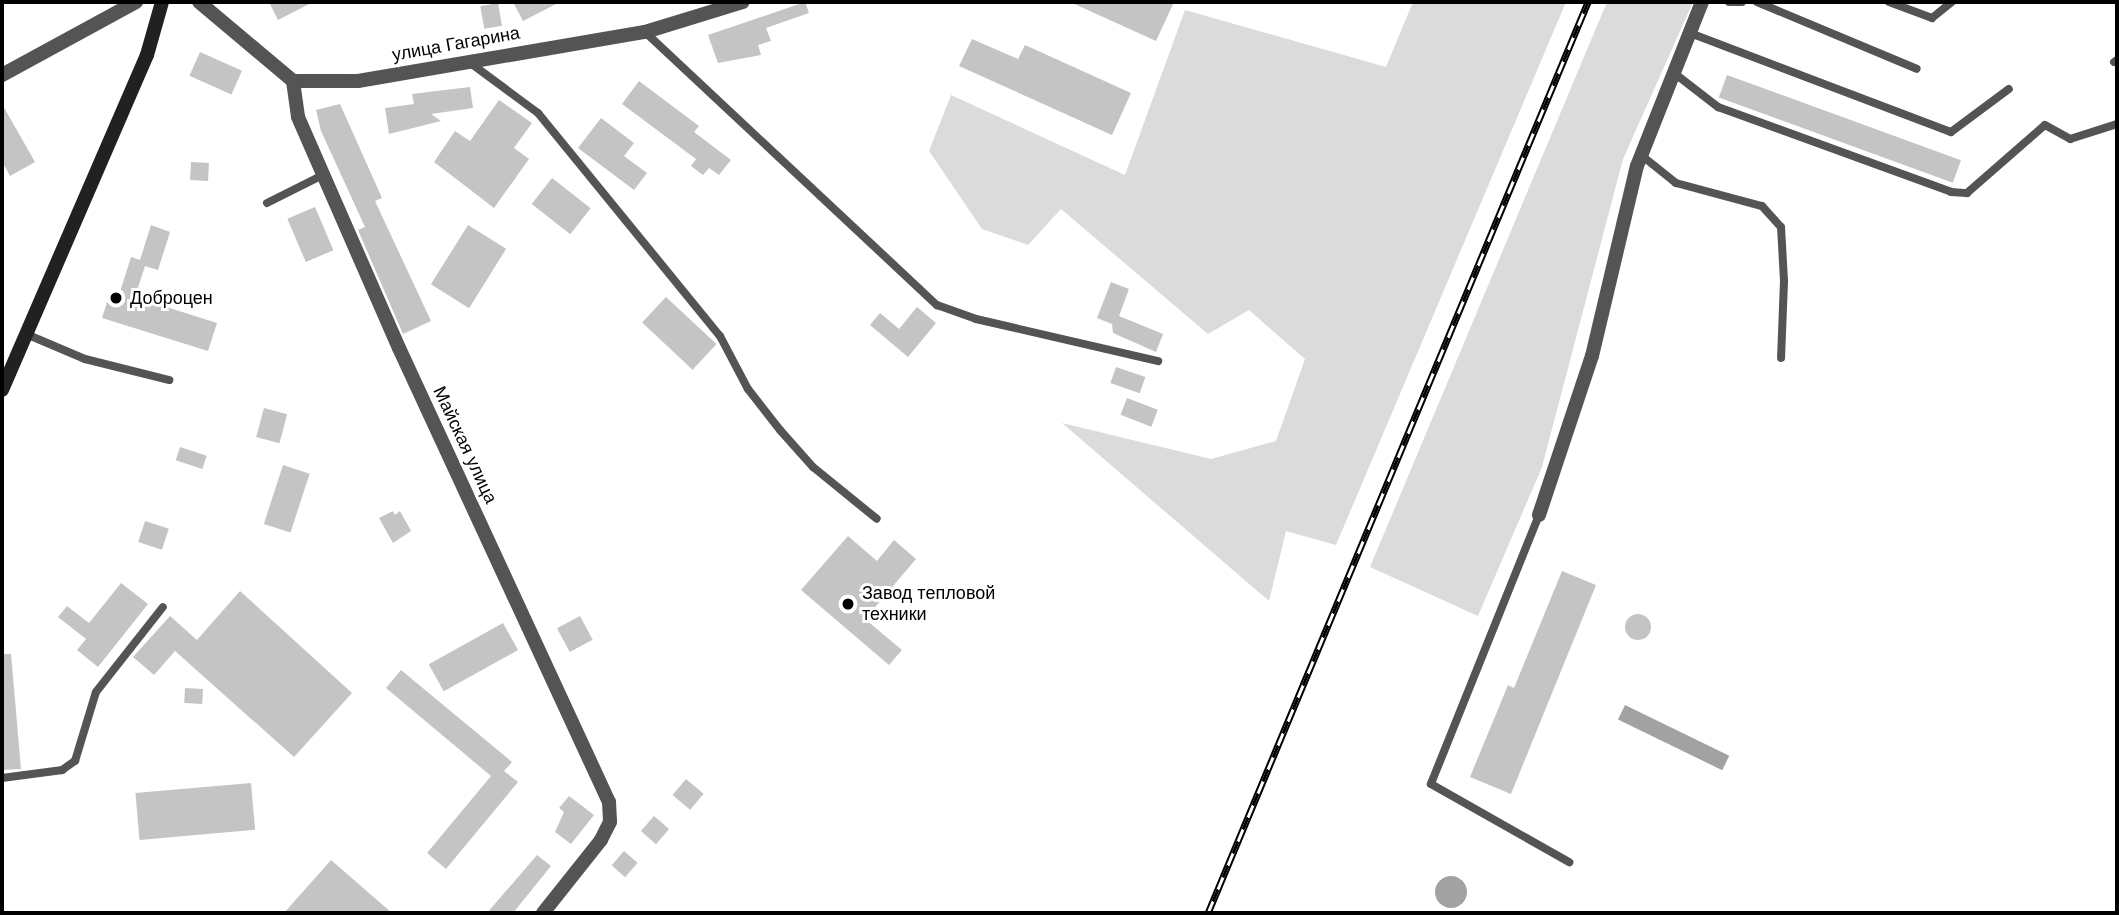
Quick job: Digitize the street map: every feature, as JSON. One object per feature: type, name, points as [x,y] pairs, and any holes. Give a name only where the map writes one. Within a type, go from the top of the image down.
[{"type":"main road","points":[[2,390],[146,55],[162,2]]},
{"type":"street","points":[[2,75],[135,2]]},
{"type":"street","points":[[199,2],[292,81]]},
{"type":"street","name":"улица Гагарина","points":[[292,81],[358,81],[467,60],[645,32],[743,2]]},
{"type":"street","points":[[1539,515],[1592,356],[1641,155],[1702,2]]},
{"type":"street","name":"Майская улица","points":[[292,81],[298,117],[323,176],[609,802],[610,822],[543,913]]},
{"type":"lane","points":[[1729,2],[1742,2]]},
{"type":"lane","points":[[1757,2],[1917,69]]},
{"type":"lane","points":[[1889,2],[1932,18],[1952,2]]},
{"type":"lane","points":[[645,32],[937,305],[976,319],[1158,361]]},
{"type":"lane","points":[[1690,33],[1951,132],[2009,89]]},
{"type":"lane","points":[[467,60],[538,113],[720,336],[748,389],[780,430],[813,467],[877,519]]},
{"type":"lane","points":[[1674,73],[1718,107],[1951,191],[1967,193],[2045,125],[2070,139],[2117,124]]},
{"type":"lane","points":[[1641,155],[1676,183],[1762,206],[1781,227],[1784,281],[1781,358]]},
{"type":"lane","points":[[267,203],[323,176]]},
{"type":"lane","points":[[26,334],[85,359],[169,380]]},
{"type":"lane","points":[[1539,515],[1431,784],[1569,862]]},
{"type":"lane","points":[[2,778],[62,770],[75,761],[96,692],[163,607]]},
{"type":"shaded area","points":[[1413,2],[1566,2],[1336,545],[1286,531],[1269,601],[1062,423],[1211,459],[1276,441],[1305,359],[1249,310],[1208,334],[1061,209],[1028,245],[982,229],[929,151],[951,95],[1125,175],[1185,10],[1386,67]]},
{"type":"shaded area","points":[[1607,2],[1693,2],[1623,159],[1542,467],[1478,616],[1370,567]]},
{"type":"shaded area","points":[[1625,705],[1729,756],[1722,770],[1618,719]]},
{"type":"shaded area","points":[[1451,876],[1463,880],[1467,892],[1463,904],[1451,908],[1439,904],[1435,892],[1439,880]]},
{"type":"building","points":[[269,2],[313,2],[278,20]]},
{"type":"building","points":[[513,2],[560,2],[523,21]]},
{"type":"building","points":[[805,2],[809,13],[766,28],[771,41],[758,45],[761,55],[718,63],[708,35]]},
{"type":"building","points":[[1070,2],[1174,2],[1156,41]]},
{"type":"building","points":[[498,3],[502,26],[484,29],[480,6]]},
{"type":"building","points":[[972,39],[1018,59],[1025,45],[1131,93],[1112,135],[959,66]]},
{"type":"building","points":[[200,52],[242,71],[231,94],[189,76]]},
{"type":"building","points":[[1727,75],[1961,160],[1953,183],[1719,98]]},
{"type":"building","points":[[639,81],[699,126],[694,132],[731,160],[719,175],[709,168],[703,175],[691,166],[696,159],[622,104]]},
{"type":"building","points":[[470,87],[473,108],[431,114],[441,121],[389,134],[385,108],[414,104],[412,94]]},
{"type":"building","points":[[499,100],[532,123],[514,148],[529,159],[494,208],[434,162],[455,131],[470,141]]},
{"type":"building","points":[[2,104],[35,162],[10,176],[2,161]]},
{"type":"building","points":[[340,104],[382,198],[375,201],[431,321],[403,334],[358,230],[365,227],[321,131],[316,110]]},
{"type":"building","points":[[601,118],[634,143],[624,156],[647,173],[634,190],[578,148]]},
{"type":"building","points":[[191,162],[209,163],[208,181],[190,180]]},
{"type":"building","points":[[552,178],[591,208],[570,234],[532,204]]},
{"type":"building","points":[[315,207],[333,250],[306,262],[287,219]]},
{"type":"building","points":[[151,225],[170,232],[158,270],[145,266],[135,297],[217,323],[208,351],[102,318],[111,290],[120,292],[131,257],[140,260]]},
{"type":"building","points":[[468,225],[506,249],[469,308],[431,284]]},
{"type":"building","points":[[1111,282],[1129,289],[1119,316],[1163,334],[1156,352],[1113,333],[1112,324],[1097,318]]},
{"type":"building","points":[[666,297],[716,344],[693,370],[642,323]]},
{"type":"building","points":[[917,307],[936,323],[908,357],[870,325],[880,313],[899,329]]},
{"type":"building","points":[[1116,367],[1145,377],[1140,393],[1110,383]]},
{"type":"building","points":[[1127,398],[1158,410],[1151,427],[1121,415]]},
{"type":"building","points":[[264,408],[287,414],[279,443],[256,437]]},
{"type":"building","points":[[180,447],[207,456],[202,469],[176,460]]},
{"type":"building","points":[[283,465],[310,474],[290,533],[264,524]]},
{"type":"building","points":[[393,511],[395,515],[400,511],[411,531],[393,543],[379,518]]},
{"type":"building","points":[[145,521],[169,529],[162,550],[138,542]]},
{"type":"building","name":"Завод тепловой техники","points":[[848,536],[877,561],[894,540],[916,559],[865,619],[902,650],[889,665],[801,590]]},
{"type":"building","points":[[1562,571],[1596,585],[1511,794],[1470,777],[1508,685],[1514,688]]},
{"type":"building","points":[[121,583],[148,604],[98,667],[77,650],[86,639],[58,617],[67,606],[89,623]]},
{"type":"building","points":[[240,591],[352,693],[294,757],[175,651],[154,675],[133,657],[170,616],[197,640]]},
{"type":"building","points":[[1638,614],[1648,617],[1651,627],[1648,637],[1638,640],[1628,637],[1625,627],[1628,617]]},
{"type":"building","points":[[580,616],[593,640],[570,652],[557,628]]},
{"type":"building","points":[[503,623],[518,650],[444,691],[429,664]]},
{"type":"building","points":[[2,654],[11,654],[21,769],[2,770]]},
{"type":"building","points":[[401,670],[512,762],[504,771],[518,782],[446,869],[427,853],[491,776],[386,688]]},
{"type":"building","points":[[185,688],[203,689],[202,704],[184,703]]},
{"type":"building","points":[[686,779],[704,794],[690,810],[673,795]]},
{"type":"building","points":[[251,783],[255,830],[140,840],[135,793]]},
{"type":"building","points":[[569,796],[594,815],[571,844],[555,832],[564,812],[559,808]]},
{"type":"building","points":[[654,816],[669,829],[656,844],[641,831]]},
{"type":"building","points":[[624,851],[638,863],[625,877],[612,865]]},
{"type":"building","points":[[537,855],[551,866],[513,913],[487,913]]},
{"type":"building","points":[[331,860],[392,913],[284,913]]},
{"type":"railway","points":[[1208,913],[1588,2]]},
{"type":"place","name":"Доброцен","points":[[116,298]]},
{"type":"place","name":"Завод тепловой техники","points":[[848,604]]}]
